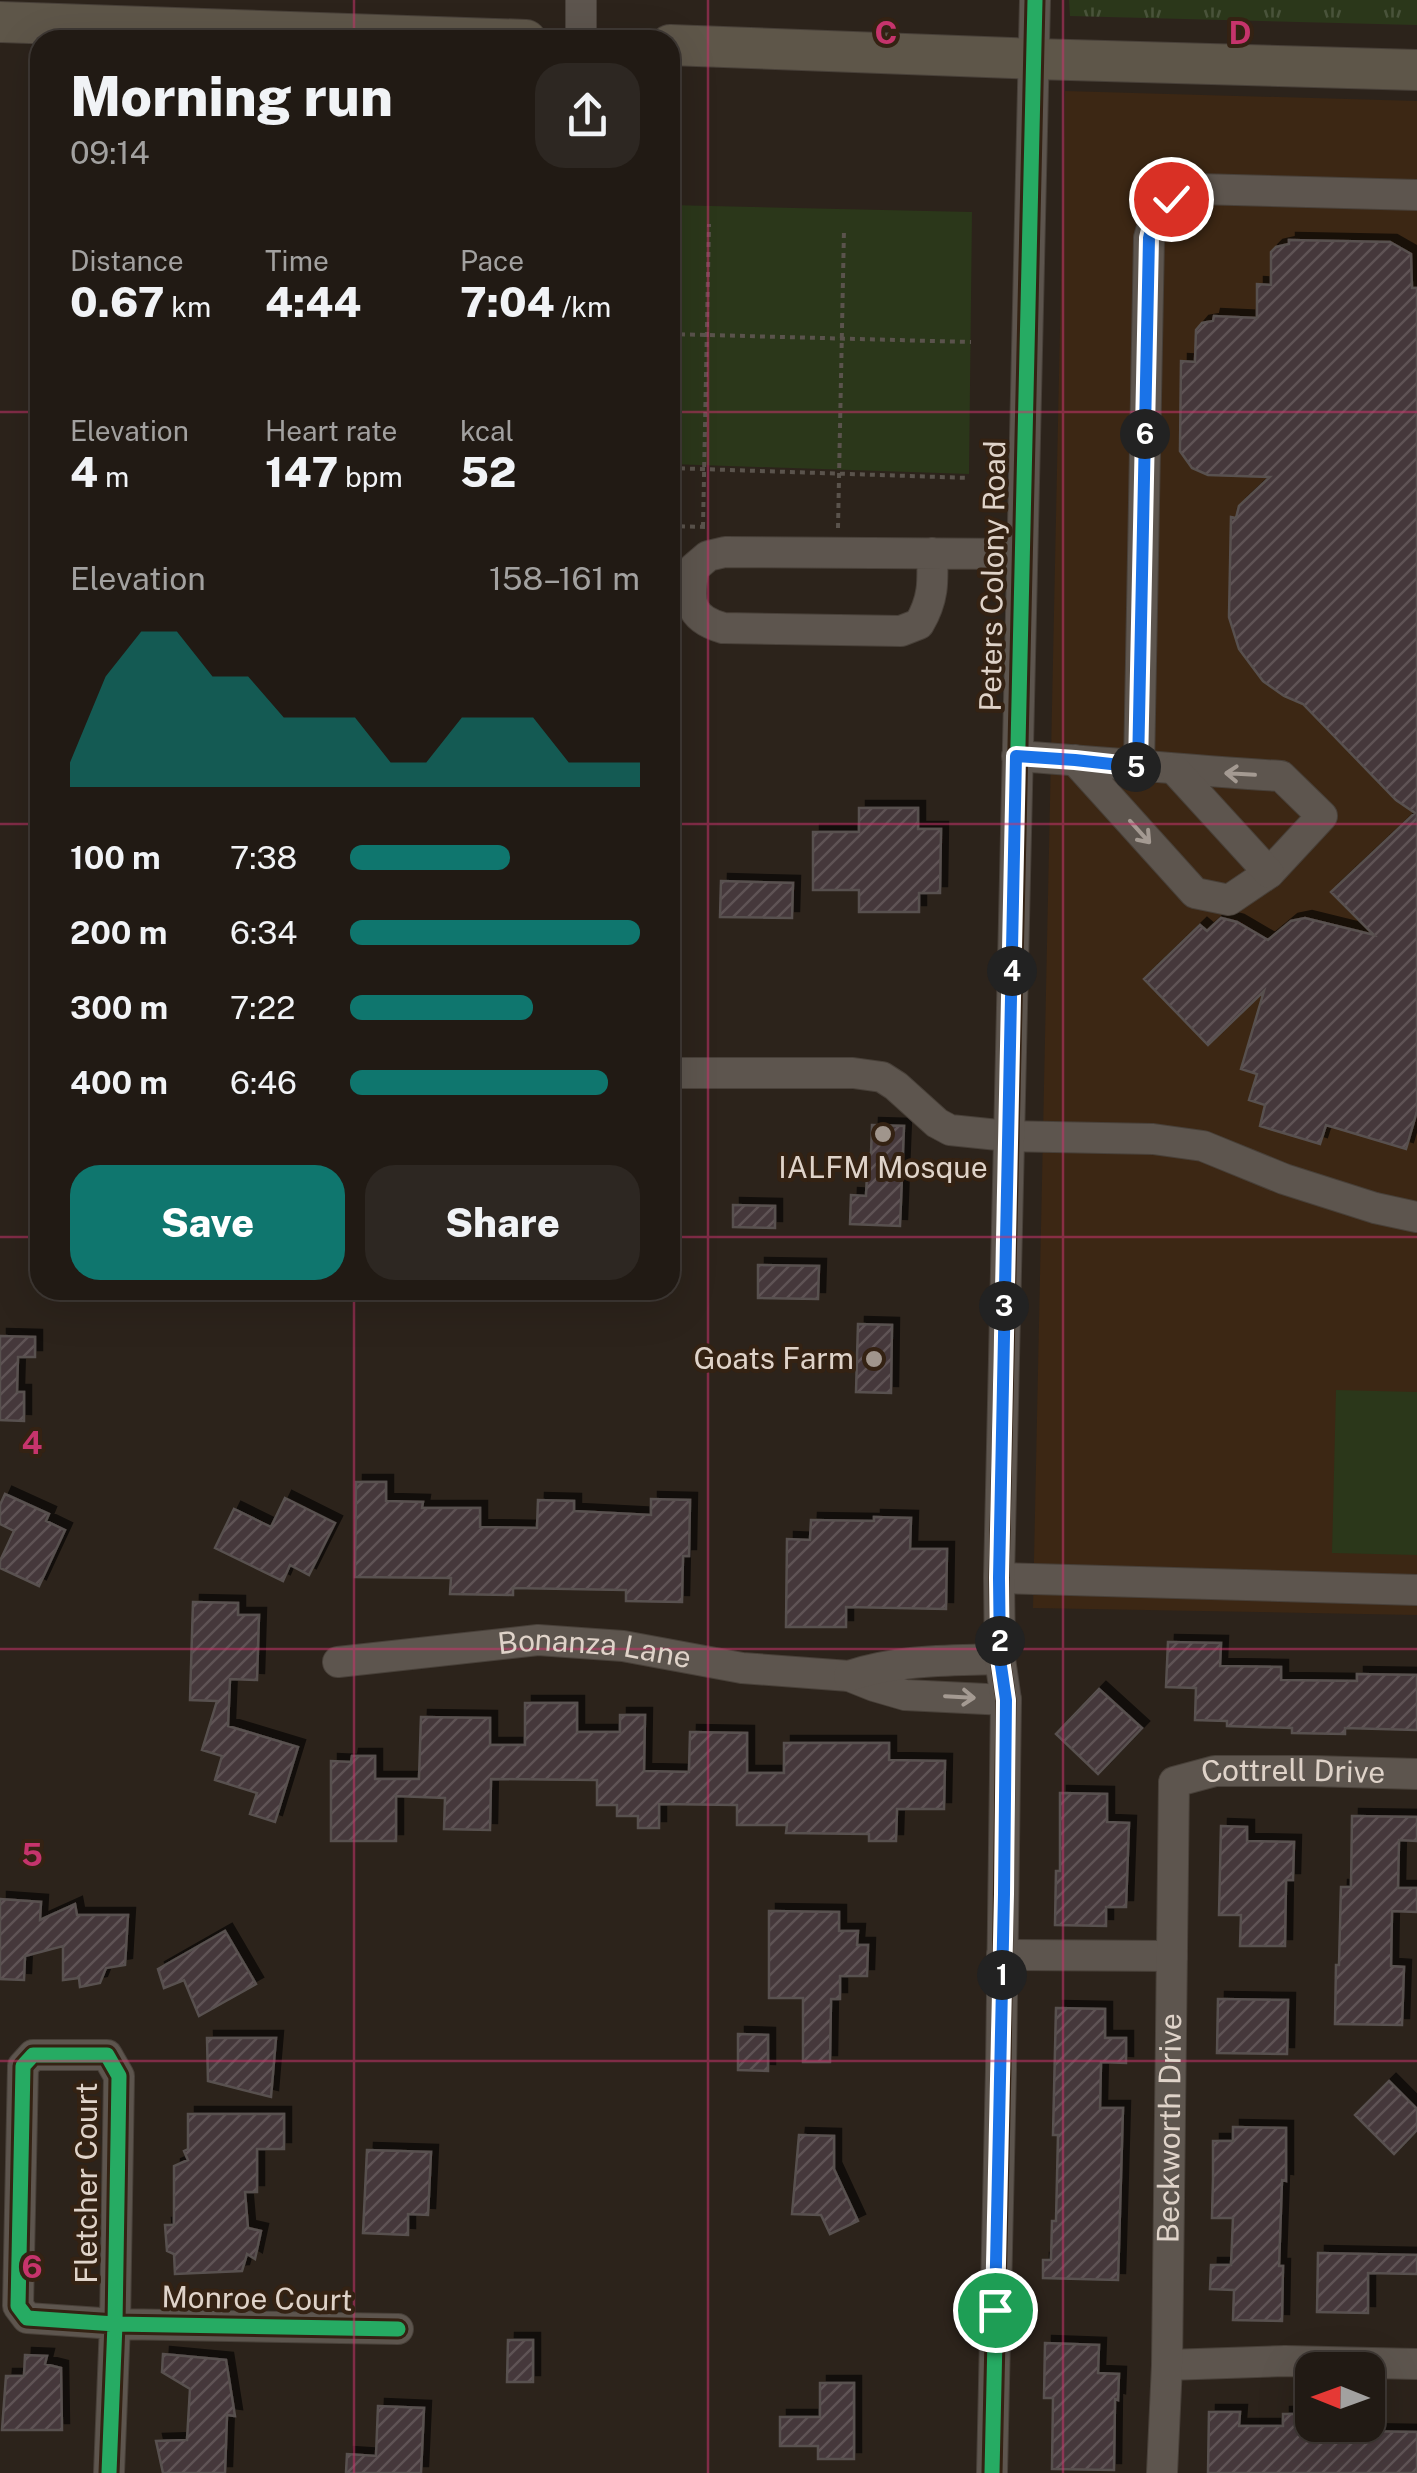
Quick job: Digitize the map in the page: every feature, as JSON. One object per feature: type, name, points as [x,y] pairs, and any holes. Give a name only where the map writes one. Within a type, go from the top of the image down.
[{"type":"main road","points":[[0,22],[234,30]]},
{"type":"main road","points":[[680,45],[1417,70]]},
{"type":"street","points":[[581,30],[582,0]]},
{"type":"street","name":"Peters Colony Road","points":[[992,2473],[1006,1700],[1000,1659],[999,1578],[1034,0]]},
{"type":"street","points":[[1138,767],[1152,222],[1171,199],[1197,189],[1417,195]]},
{"type":"street","points":[[932,553],[929,608],[919,624],[901,630],[724,628],[705,623],[693,609],[690,588],[694,568],[708,556],[725,552],[838,552],[932,553],[1021,554]]},
{"type":"street","points":[[1016,756],[1075,760],[1175,770],[1281,776],[1322,816],[1269,872],[1229,900],[1195,894],[1075,760]]},
{"type":"street","points":[[1175,770],[1269,872]]},
{"type":"street","points":[[680,1073],[853,1073],[882,1077],[937,1124],[950,1130],[1008,1136],[1153,1139],[1203,1146],[1284,1180],[1417,1217]]},
{"type":"street","points":[[999,1578],[1417,1590]]},
{"type":"street","name":"Bonanza Lane","points":[[338,1662],[538,1640],[623,1646],[742,1668],[849,1676],[906,1694],[1006,1700]]},
{"type":"street","name":"Bonanza Lane","points":[[849,1676],[906,1662],[1000,1659]]},
{"type":"street","name":"Cottrell Drive","points":[[1174,1782],[1216,1771],[1417,1774]]},
{"type":"street","name":"Beckworth Drive","points":[[1162,2473],[1167,2365],[1174,1782]]},
{"type":"street","points":[[1002,1955],[1172,1956]]},
{"type":"street","name":"Fletcher Court","points":[[109,2473],[115,2324],[119,2076],[107,2056],[33,2055],[22,2066],[18,2306],[27,2318],[115,2324]]},
{"type":"street","name":"Monroe Court","points":[[115,2324],[398,2329]]},
{"type":"street","points":[[1167,2365],[1285,2361],[1417,2364]]},
{"type":"path","points":[[703,526],[708,224]]},
{"type":"path","points":[[838,552],[844,229]]},
{"type":"path","points":[[680,334],[971,342]]},
{"type":"path","points":[[680,468],[969,478]]},
{"type":"shaded area","points":[[1065,91],[1417,101],[1417,1615],[1033,1608]]},
{"type":"green space","points":[[1069,0],[1417,0],[1417,25],[1070,16]]},
{"type":"green space","points":[[680,205],[972,212],[969,474],[680,464]]},
{"type":"green space","points":[[1336,1390],[1417,1392],[1417,1555],[1332,1553]]},
{"type":"building","points":[[1289,240],[1390,242],[1411,254],[1412,288],[1417,288],[1417,1111],[1406,1149],[1326,1125],[1320,1144],[1260,1126],[1265,1105],[1249,1100],[1257,1074],[1241,1069],[1264,991],[1208,1045],[1144,979],[1200,925],[1207,931],[1221,918],[1237,922],[1268,940],[1291,921],[1305,918],[1374,935],[1331,892],[1415,813],[1396,800],[1303,704],[1263,681],[1239,649],[1229,617],[1231,517],[1236,518],[1239,506],[1270,477],[1208,475],[1192,468],[1180,451],[1181,361],[1195,362],[1196,330],[1202,323],[1213,321],[1214,316],[1257,318],[1257,284],[1271,285],[1271,252],[1289,244]]},
{"type":"building","points":[[859,808],[918,808],[918,829],[941,829],[940,893],[919,893],[919,912],[859,912],[859,890],[813,890],[813,832],[859,832]]},
{"type":"building","points":[[721,881],[793,883],[792,918],[720,917]]},
{"type":"building","points":[[872,1125],[904,1126],[900,1226],[850,1224],[851,1195],[866,1196]]},
{"type":"building","points":[[733,1205],[775,1206],[775,1228],[733,1227]]},
{"type":"building","points":[[758,1265],[819,1266],[818,1299],[758,1298]]},
{"type":"building","name":"Goats Farm","points":[[858,1324],[892,1325],[891,1393],[856,1392]]},
{"type":"building","points":[[0,1336],[35,1337],[35,1357],[18,1357],[17,1392],[24,1392],[24,1421],[0,1420]]},
{"type":"building","points":[[356,1482],[386,1482],[386,1501],[423,1502],[422,1508],[480,1508],[480,1527],[537,1528],[538,1500],[574,1501],[574,1511],[651,1515],[651,1499],[690,1500],[689,1556],[683,1556],[682,1602],[626,1601],[626,1590],[513,1588],[513,1595],[450,1594],[451,1578],[355,1577]]},
{"type":"building","points":[[5,1494],[49,1514],[46,1521],[65,1530],[39,1586],[0,1568],[14,1531],[0,1524],[0,1505]]},
{"type":"building","points":[[285,1498],[335,1523],[309,1575],[290,1565],[283,1581],[215,1548],[234,1509],[271,1527]]},
{"type":"building","points":[[874,1517],[911,1518],[910,1549],[947,1549],[946,1609],[846,1607],[846,1627],[786,1627],[787,1539],[810,1540],[811,1520],[874,1521]]},
{"type":"building","points":[[193,1602],[238,1603],[238,1615],[259,1615],[257,1680],[230,1679],[228,1726],[298,1747],[275,1822],[250,1814],[257,1793],[215,1780],[222,1756],[202,1750],[217,1701],[190,1700]]},
{"type":"building","points":[[1168,1642],[1221,1643],[1220,1666],[1281,1667],[1281,1680],[1357,1681],[1357,1674],[1417,1675],[1417,1730],[1345,1728],[1345,1734],[1292,1733],[1292,1728],[1227,1726],[1227,1721],[1195,1720],[1196,1688],[1166,1687]]},
{"type":"building","points":[[1099,1689],[1142,1728],[1098,1774],[1056,1734]]},
{"type":"building","points":[[525,1703],[577,1703],[577,1732],[620,1732],[620,1715],[645,1715],[644,1771],[689,1772],[690,1732],[747,1733],[747,1773],[784,1773],[784,1743],[889,1743],[889,1760],[945,1761],[944,1809],[897,1809],[896,1841],[869,1841],[869,1834],[786,1833],[787,1825],[737,1825],[737,1805],[659,1804],[659,1828],[638,1828],[638,1816],[617,1816],[617,1805],[597,1805],[597,1780],[491,1779],[490,1830],[444,1829],[445,1798],[396,1796],[396,1841],[331,1841],[331,1761],[351,1762],[352,1756],[375,1756],[375,1779],[419,1779],[421,1717],[490,1718],[490,1745],[525,1745]]},
{"type":"building","points":[[1060,1793],[1107,1794],[1107,1822],[1129,1823],[1126,1907],[1106,1907],[1106,1926],[1055,1925]]},
{"type":"building","points":[[1352,1816],[1417,1817],[1417,1841],[1399,1840],[1398,1888],[1417,1888],[1417,1912],[1392,1911],[1391,1966],[1404,1967],[1402,2025],[1335,2024],[1341,1887],[1351,1887]]},
{"type":"building","points":[[1221,1826],[1247,1827],[1247,1841],[1294,1842],[1293,1880],[1286,1880],[1285,1946],[1240,1946],[1241,1915],[1219,1915]]},
{"type":"building","points":[[0,1899],[41,1902],[40,1920],[75,1904],[77,1915],[128,1915],[125,1965],[106,1968],[100,1983],[80,1987],[79,1978],[63,1980],[63,1946],[25,1956],[24,1980],[0,1979]]},
{"type":"building","points":[[769,1911],[839,1912],[839,1931],[858,1931],[857,1945],[868,1945],[867,1976],[840,1976],[840,1999],[831,1999],[830,2062],[803,2062],[803,1998],[769,1998]]},
{"type":"building","points":[[225,1931],[256,1984],[199,2016],[184,1980],[164,1988],[158,1969]]},
{"type":"building","points":[[1218,1999],[1288,2000],[1287,2054],[1217,2053]]},
{"type":"building","points":[[1056,2008],[1105,2009],[1105,2038],[1126,2038],[1126,2063],[1101,2062],[1100,2108],[1123,2108],[1118,2280],[1043,2278],[1043,2260],[1051,2260],[1052,2221],[1056,2221]]},
{"type":"building","points":[[738,2034],[768,2035],[768,2071],[738,2070]]},
{"type":"building","points":[[207,2038],[276,2038],[271,2097],[208,2081]]},
{"type":"building","points":[[1389,2081],[1417,2109],[1417,2130],[1394,2154],[1355,2115]]},
{"type":"building","points":[[188,2114],[284,2114],[284,2149],[257,2149],[257,2192],[245,2192],[248,2228],[261,2231],[255,2259],[247,2254],[242,2271],[175,2274],[174,2254],[167,2251],[165,2225],[174,2225],[174,2166],[188,2160],[184,2151],[188,2149]]},
{"type":"building","points":[[1233,2127],[1286,2128],[1279,2266],[1283,2266],[1282,2321],[1233,2320],[1234,2290],[1210,2289],[1211,2265],[1231,2265],[1233,2218],[1212,2218],[1213,2141],[1233,2141]]},
{"type":"building","points":[[799,2135],[834,2136],[834,2169],[858,2221],[830,2234],[821,2215],[792,2214]]},
{"type":"building","points":[[367,2150],[431,2152],[428,2215],[408,2214],[408,2235],[363,2233]]},
{"type":"building","points":[[1318,2253],[1417,2255],[1417,2274],[1368,2273],[1368,2313],[1317,2312]]},
{"type":"building","points":[[508,2340],[533,2340],[533,2382],[507,2382]]},
{"type":"building","points":[[1045,2343],[1099,2345],[1098,2373],[1119,2374],[1114,2470],[1052,2469],[1053,2398],[1044,2398]]},
{"type":"building","points":[[163,2354],[226,2360],[235,2416],[227,2415],[225,2473],[163,2473],[156,2441],[187,2440],[190,2389],[162,2372]]},
{"type":"building","points":[[25,2355],[47,2356],[45,2364],[61,2368],[62,2430],[2,2430],[6,2376],[24,2376]]},
{"type":"building","points":[[820,2383],[854,2383],[854,2459],[818,2459],[818,2446],[780,2446],[780,2417],[820,2417]]},
{"type":"building","points":[[378,2406],[424,2408],[421,2473],[346,2473],[347,2454],[376,2456]]},
{"type":"building","points":[[1209,2412],[1240,2412],[1239,2426],[1283,2426],[1283,2414],[1295,2414],[1295,2442],[1385,2442],[1385,2431],[1417,2432],[1417,2473],[1208,2473]]},
{"type":"cycle path","points":[[992,2473],[1006,1700],[1000,1659],[999,1578],[1035,0]]},
{"type":"cycle path","points":[[109,2473],[115,2324],[119,2076],[107,2055],[33,2055],[23,2066],[18,2306],[27,2318],[115,2324],[398,2329]]},
{"type":"place","name":"IALFM Mosque","points":[[883,1134]]},
{"type":"place","name":"Goats Farm","points":[[874,1359]]},
{"type":"route","points":[[995,2310],[1006,1700],[1000,1659],[999,1578],[1016,756],[1138,767],[1149,238],[1152,222],[1171,199]]}]
